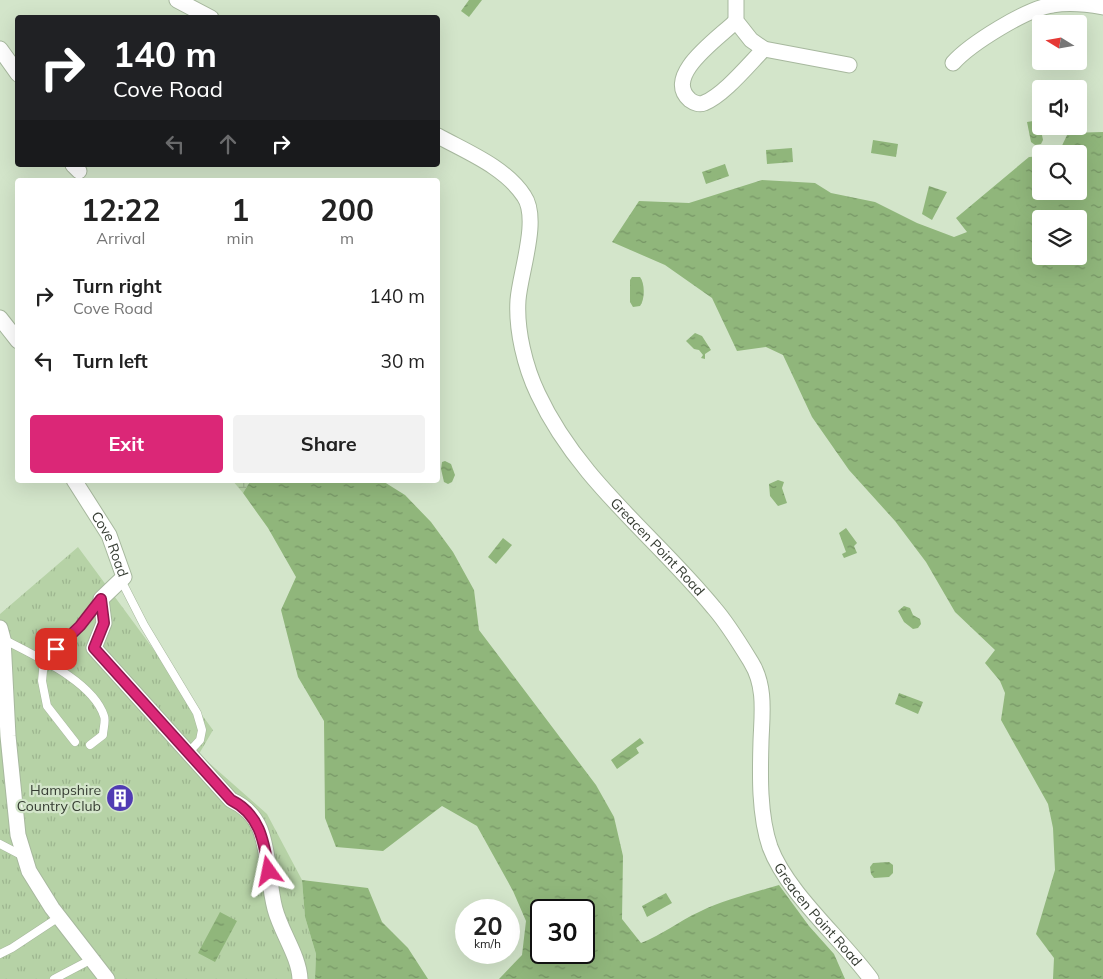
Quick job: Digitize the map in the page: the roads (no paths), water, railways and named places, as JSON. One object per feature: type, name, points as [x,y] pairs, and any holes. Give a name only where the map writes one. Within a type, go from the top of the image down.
[{"type":"street","points":[[177,0],[205,15]]},
{"type":"street","points":[[736,0],[736,21],[751,40],[764,49],[850,65]]},
{"type":"street","points":[[953,63],[960,55],[1008,23],[1040,8],[1067,4],[1103,7]]},
{"type":"street","points":[[736,21],[685,71],[680,85],[685,95],[692,102],[702,104],[714,98],[764,49]]},
{"type":"street","points":[[0,49],[15,70]]},
{"type":"street","name":"Greacen Point Road","points":[[440,137],[489,163],[518,188],[526,198],[530,218],[527,251],[518,300],[519,324],[522,348],[538,394],[581,465],[715,608],[753,665],[761,685],[763,702],[762,797],[770,848],[792,885],[855,956],[871,979]]},
{"type":"street","points":[[0,318],[15,337]]},
{"type":"street","name":"Cove Road","points":[[76,483],[108,535],[124,577],[101,599]]},
{"type":"street","points":[[101,599],[104,623],[94,648],[231,800],[244,806],[253,816],[260,830],[275,909],[300,979]]},
{"type":"street","points":[[2,633],[8,736],[18,835],[29,870],[59,917],[107,979]]},
{"type":"lane","points":[[121,580],[144,625],[198,712],[202,730],[200,740],[189,752]]},
{"type":"lane","points":[[75,742],[47,706],[42,681],[44,661],[80,626],[101,599]]},
{"type":"lane","points":[[2,633],[91,696],[104,716],[103,735],[90,745]]},
{"type":"lane","points":[[0,844],[25,857]]},
{"type":"lane","points":[[0,954],[59,917]]},
{"type":"lane","points":[[54,979],[67,977],[92,959]]},
{"type":"water","points":[[469,0],[482,0],[469,17],[461,11]]},
{"type":"water","points":[[1032,121],[1032,135],[1042,135],[1043,140],[1041,144],[1035,145],[1031,142],[1027,122]]},
{"type":"water","points":[[1087,132],[1103,132],[1103,979],[1053,979],[1054,958],[1036,934],[1055,870],[1053,828],[1048,804],[1001,720],[1005,693],[1000,681],[985,663],[995,650],[955,612],[926,562],[895,521],[849,470],[812,417],[783,355],[766,347],[737,351],[712,298],[665,265],[612,242],[639,201],[689,203],[762,180],[815,183],[831,193],[875,202],[917,223],[954,237],[967,232],[956,218],[1029,157],[1032,157],[1032,200],[1087,200],[1087,145],[1062,145],[1067,135],[1087,135]]},
{"type":"water","points":[[873,140],[898,144],[896,157],[871,153]]},
{"type":"water","points":[[792,148],[793,162],[767,164],[766,150]]},
{"type":"water","points":[[725,164],[729,176],[706,184],[702,172]]},
{"type":"water","points":[[929,186],[947,192],[932,220],[922,214]]},
{"type":"water","points":[[632,277],[640,277],[643,283],[644,296],[640,306],[633,307],[630,302],[630,280]]},
{"type":"water","points":[[695,333],[702,336],[711,350],[705,354],[705,359],[701,358],[703,355],[699,350],[694,349],[686,341]]},
{"type":"water","points":[[445,461],[451,464],[455,475],[452,482],[448,484],[444,482],[441,469],[442,462]]},
{"type":"water","points":[[778,480],[784,482],[782,488],[787,503],[778,506],[770,496],[769,484]]},
{"type":"water","points":[[249,483],[386,483],[405,495],[431,522],[453,552],[474,590],[479,630],[596,785],[614,817],[623,856],[622,919],[641,943],[709,908],[779,885],[809,926],[834,954],[845,979],[499,979],[513,964],[520,964],[526,921],[520,907],[520,899],[516,899],[477,826],[442,806],[383,851],[336,847],[325,818],[324,721],[298,677],[281,610],[296,577],[268,528],[243,493]]},
{"type":"water","points":[[846,528],[857,543],[854,546],[857,553],[844,558],[842,554],[846,552],[839,533]]},
{"type":"water","points":[[503,538],[512,545],[496,564],[488,557]]},
{"type":"water","points":[[904,606],[910,608],[913,615],[920,619],[921,624],[918,628],[913,629],[904,622],[898,611]]},
{"type":"water","points":[[899,693],[923,702],[918,714],[895,704]]},
{"type":"water","points":[[640,738],[644,743],[636,748],[639,753],[617,769],[611,760]]},
{"type":"water","points":[[889,862],[893,865],[893,873],[889,877],[874,878],[870,867],[873,863]]},
{"type":"water","points":[[302,880],[368,888],[382,922],[408,948],[428,979],[315,979],[316,954],[305,917]]},
{"type":"water","points":[[666,893],[672,903],[647,917],[642,906]]},
{"type":"water","points":[[220,912],[237,921],[215,962],[198,953]]},
{"type":"place","name":"Hampshire Country Club","points":[[120,798]]}]
